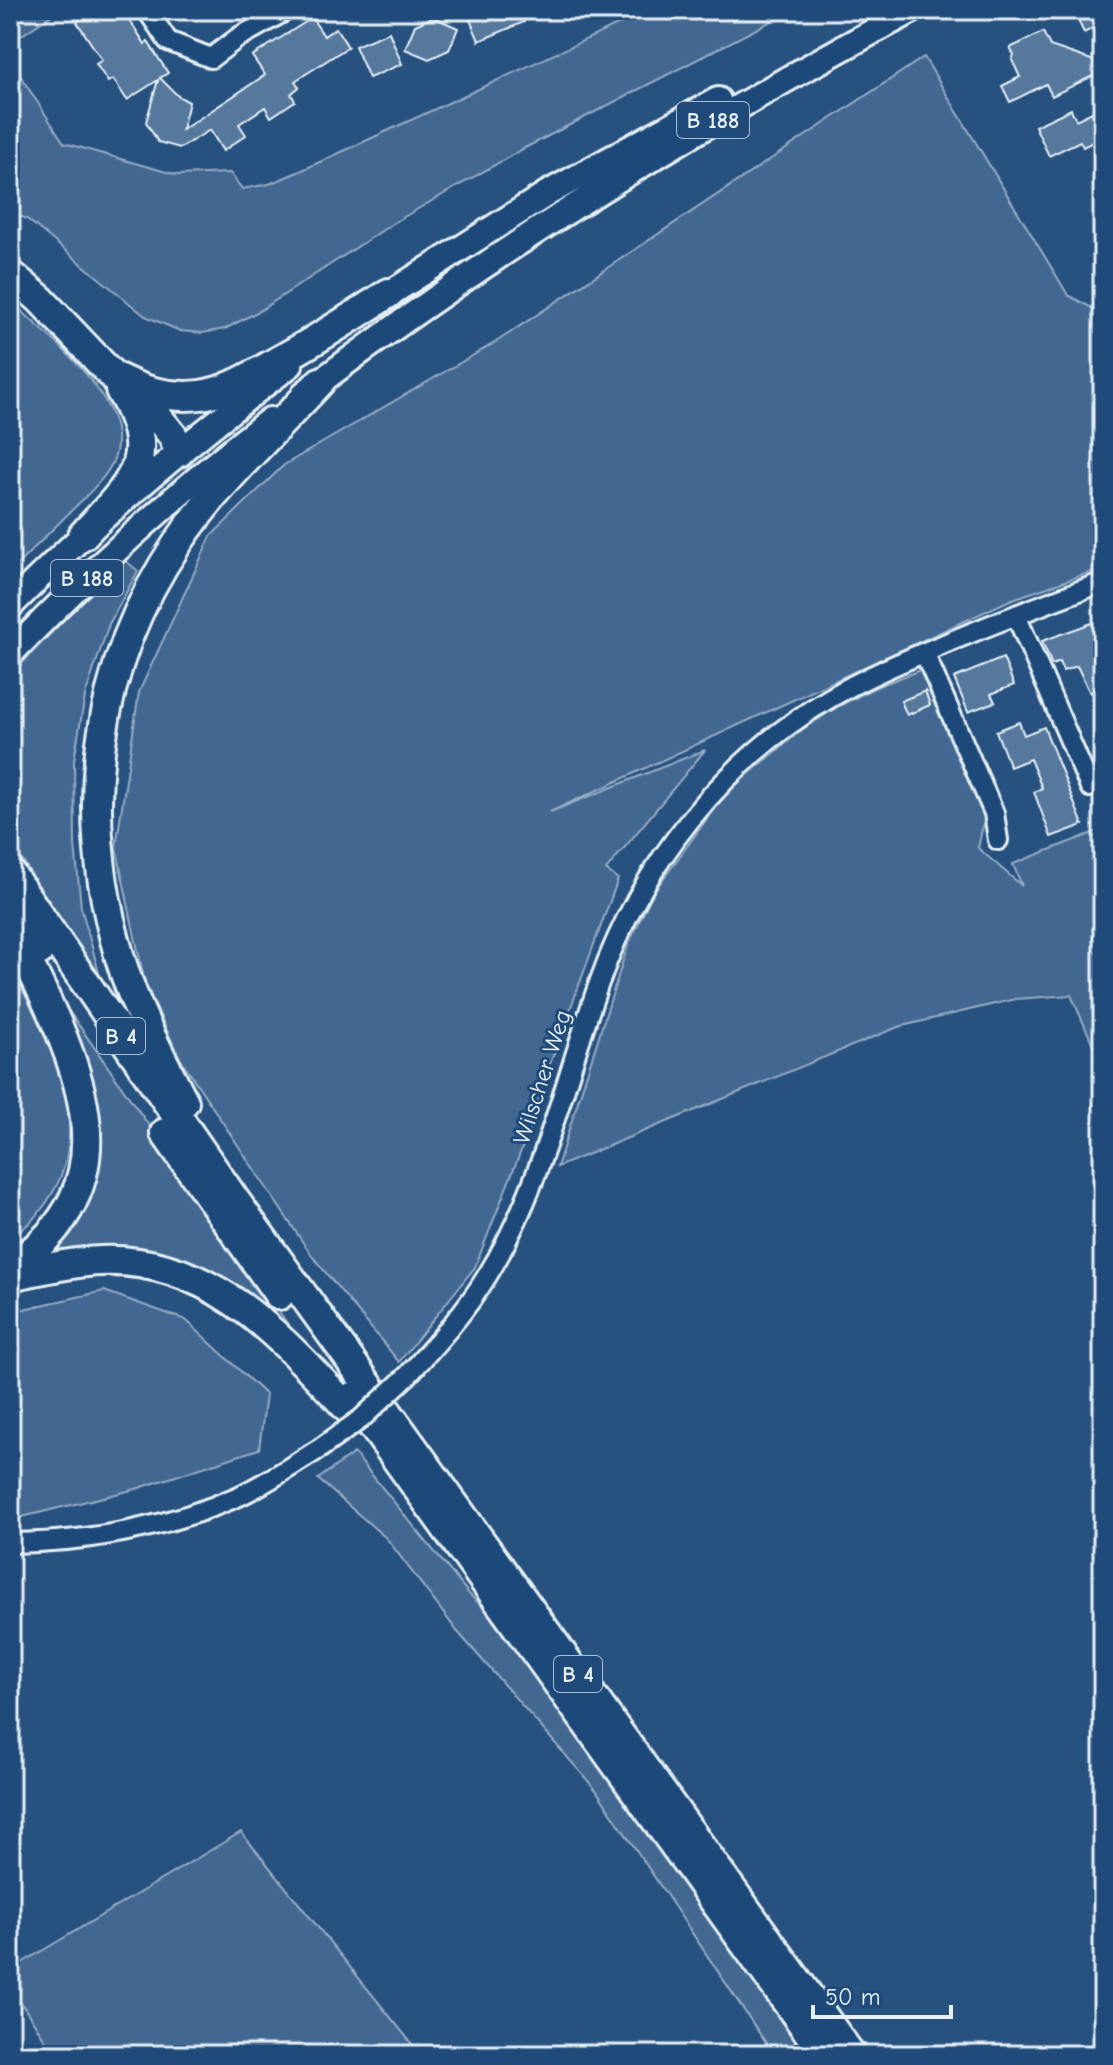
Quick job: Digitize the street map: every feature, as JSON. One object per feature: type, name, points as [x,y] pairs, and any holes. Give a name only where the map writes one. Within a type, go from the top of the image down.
[{"type":"highway","points":[[10,274],[40,299],[112,375],[166,426],[179,452]]},
{"type":"highway","points":[[112,375],[140,388],[168,395],[200,395],[222,390],[315,340],[389,293]]},
{"type":"highway","points":[[83,535],[129,484],[138,462],[140,444],[132,410],[112,375]]},
{"type":"highway","points":[[234,1199],[165,1063],[121,961],[100,869],[96,838],[96,775],[105,713],[122,652],[147,595],[179,540],[218,491],[320,382]]},
{"type":"highway","name":"B 4","points":[[10,873],[234,1199],[851,2055]]},
{"type":"highway","name":"B 4","points":[[10,908],[209,1197],[825,2055]]},
{"type":"highway","points":[[10,923],[74,1062],[87,1120],[88,1145],[77,1191],[64,1216],[40,1244],[10,1267]]},
{"type":"highway","points":[[10,1276],[77,1262],[116,1261],[155,1266],[206,1283],[252,1313],[394,1456]]},
{"type":"main road","name":"B 188","points":[[10,606],[83,535],[179,452],[389,293],[485,231],[617,154],[779,69],[911,10]]},
{"type":"main road","name":"B 188","points":[[10,654],[100,565],[256,430],[459,282],[621,175],[725,113],[911,10]]},
{"type":"main road","points":[[168,504],[177,489],[181,472],[179,452]]},
{"type":"street","points":[[147,10],[168,41],[211,58],[239,37],[287,10]]},
{"type":"street","name":"Wilscher Weg","points":[[10,1543],[96,1537],[185,1517],[242,1495],[319,1449],[361,1419],[408,1375],[466,1307],[504,1246],[533,1180],[614,945],[631,908],[669,846],[710,795],[794,721],[865,678],[1103,582]]},
{"type":"street","points":[[1016,615],[1090,787]]},
{"type":"street","points":[[924,652],[994,813],[998,840]]},
{"type":"shaded area","points":[[10,10],[59,10],[10,43]]},
{"type":"shaded area","points":[[650,10],[793,10],[521,150],[395,222],[261,310],[225,329],[202,333],[180,331],[145,316],[27,219],[10,212],[10,60],[64,143],[177,175],[230,173],[242,189],[269,184],[298,172]]},
{"type":"shaded area","points":[[924,57],[1068,295],[1103,314],[1103,568],[1010,600],[550,812],[705,750],[606,870],[618,879],[546,1075],[530,1128],[475,1267],[399,1362],[312,1256],[181,1060],[145,984],[116,847],[139,692],[211,536],[284,465],[496,342]]},
{"type":"shaded area","points":[[10,301],[88,376],[104,399],[115,423],[117,446],[109,469],[101,480],[10,572]]},
{"type":"shaded area","points":[[126,561],[138,571],[109,624],[85,696],[74,760],[75,845],[81,907],[102,984],[10,841],[10,676],[79,604]]},
{"type":"shaded area","points":[[923,669],[986,811],[978,848],[1022,886],[1013,864],[1103,829],[1103,1067],[1071,995],[1016,999],[898,1027],[557,1167],[628,945],[653,893],[725,794],[803,729],[839,706],[876,687]]},
{"type":"shaded area","points":[[10,969],[46,1037],[60,1073],[68,1108],[69,1144],[60,1177],[41,1209],[10,1239]]},
{"type":"shaded area","points":[[43,974],[310,1356],[232,1287],[40,1254],[98,1153],[99,1124],[90,1081]]},
{"type":"shaded area","points":[[104,1291],[186,1320],[266,1395],[259,1449],[136,1489],[10,1520],[10,1312]]},
{"type":"shaded area","points":[[354,1453],[469,1594],[509,1632],[605,1762],[804,2055],[774,2055],[596,1790],[457,1631],[387,1539],[318,1479]]},
{"type":"shaded area","points":[[241,1832],[421,2055],[55,2055],[10,1986],[10,1970]]},
{"type":"building","points":[[95,10],[123,10],[145,44],[148,42],[168,73],[160,78],[189,102],[182,130],[265,75],[252,56],[312,18],[324,36],[336,28],[348,47],[295,81],[299,87],[291,94],[295,101],[271,117],[265,107],[239,124],[246,135],[223,151],[210,130],[180,148],[158,142],[146,122],[158,80],[127,100],[113,79],[108,82],[96,64],[102,60],[77,22]]},
{"type":"building","points":[[479,10],[519,10],[524,22],[479,41],[468,15]]},
{"type":"building","points":[[1089,10],[1103,10],[1103,23],[1084,33],[1076,16]]},
{"type":"building","points":[[433,17],[458,28],[449,50],[429,59],[405,49],[415,25]]},
{"type":"building","points":[[389,32],[402,64],[369,78],[355,46]]},
{"type":"building","points":[[1043,32],[1050,46],[1103,64],[1103,71],[1052,96],[1046,84],[1010,102],[1002,86],[1020,77],[1010,48]]},
{"type":"building","points":[[1071,109],[1076,120],[1098,109],[1103,119],[1103,137],[1083,147],[1080,141],[1049,156],[1035,126]]},
{"type":"building","points":[[1103,619],[1103,654],[1096,657],[1103,672],[1103,687],[1090,693],[1077,666],[1063,671],[1059,662],[1052,665],[1042,641]]},
{"type":"building","points":[[1003,658],[1014,685],[991,694],[995,702],[968,712],[954,678]]},
{"type":"building","points":[[925,691],[930,705],[907,715],[901,701]]},
{"type":"building","points":[[1019,722],[1024,735],[1044,727],[1083,825],[1051,837],[1034,792],[1042,788],[1030,759],[1010,767],[996,731]]}]
